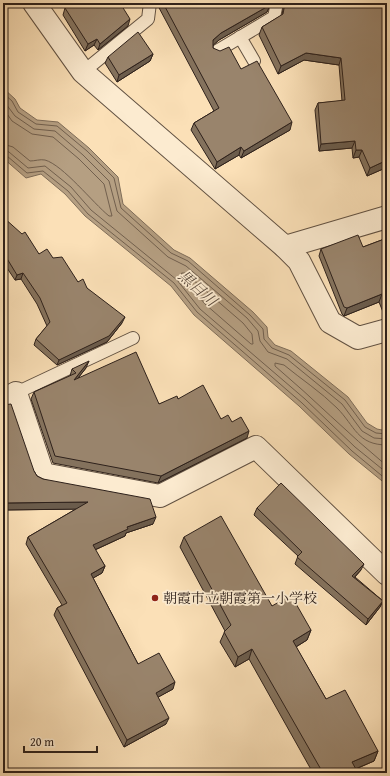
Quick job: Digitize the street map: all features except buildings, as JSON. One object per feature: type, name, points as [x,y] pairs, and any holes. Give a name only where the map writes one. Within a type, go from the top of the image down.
[{"type":"street","points":[[34,3],[83,72],[285,247],[299,261],[330,322],[358,338],[387,330]]},
{"type":"street","points":[[285,247],[387,217]]},
{"type":"street","points":[[9,396],[43,474],[160,496],[256,447],[387,574]]},
{"type":"lane","points":[[83,72],[148,19],[150,3]]},
{"type":"lane","points":[[217,51],[274,17],[278,3]]},
{"type":"lane","points":[[240,38],[254,61]]},
{"type":"lane","points":[[9,396],[133,338]]},
{"type":"water","name":"黒目川","points":[[3,88],[15,99],[20,108],[37,120],[58,122],[89,148],[118,177],[123,204],[174,250],[190,258],[253,312],[267,327],[268,337],[275,345],[291,351],[348,397],[367,423],[377,429],[387,431],[387,485],[349,454],[299,406],[194,315],[171,286],[85,216],[65,194],[41,174],[26,178],[3,158]]},
{"type":"place","name":"朝霞市立朝霞第一小学校","points":[[155,598]]}]
